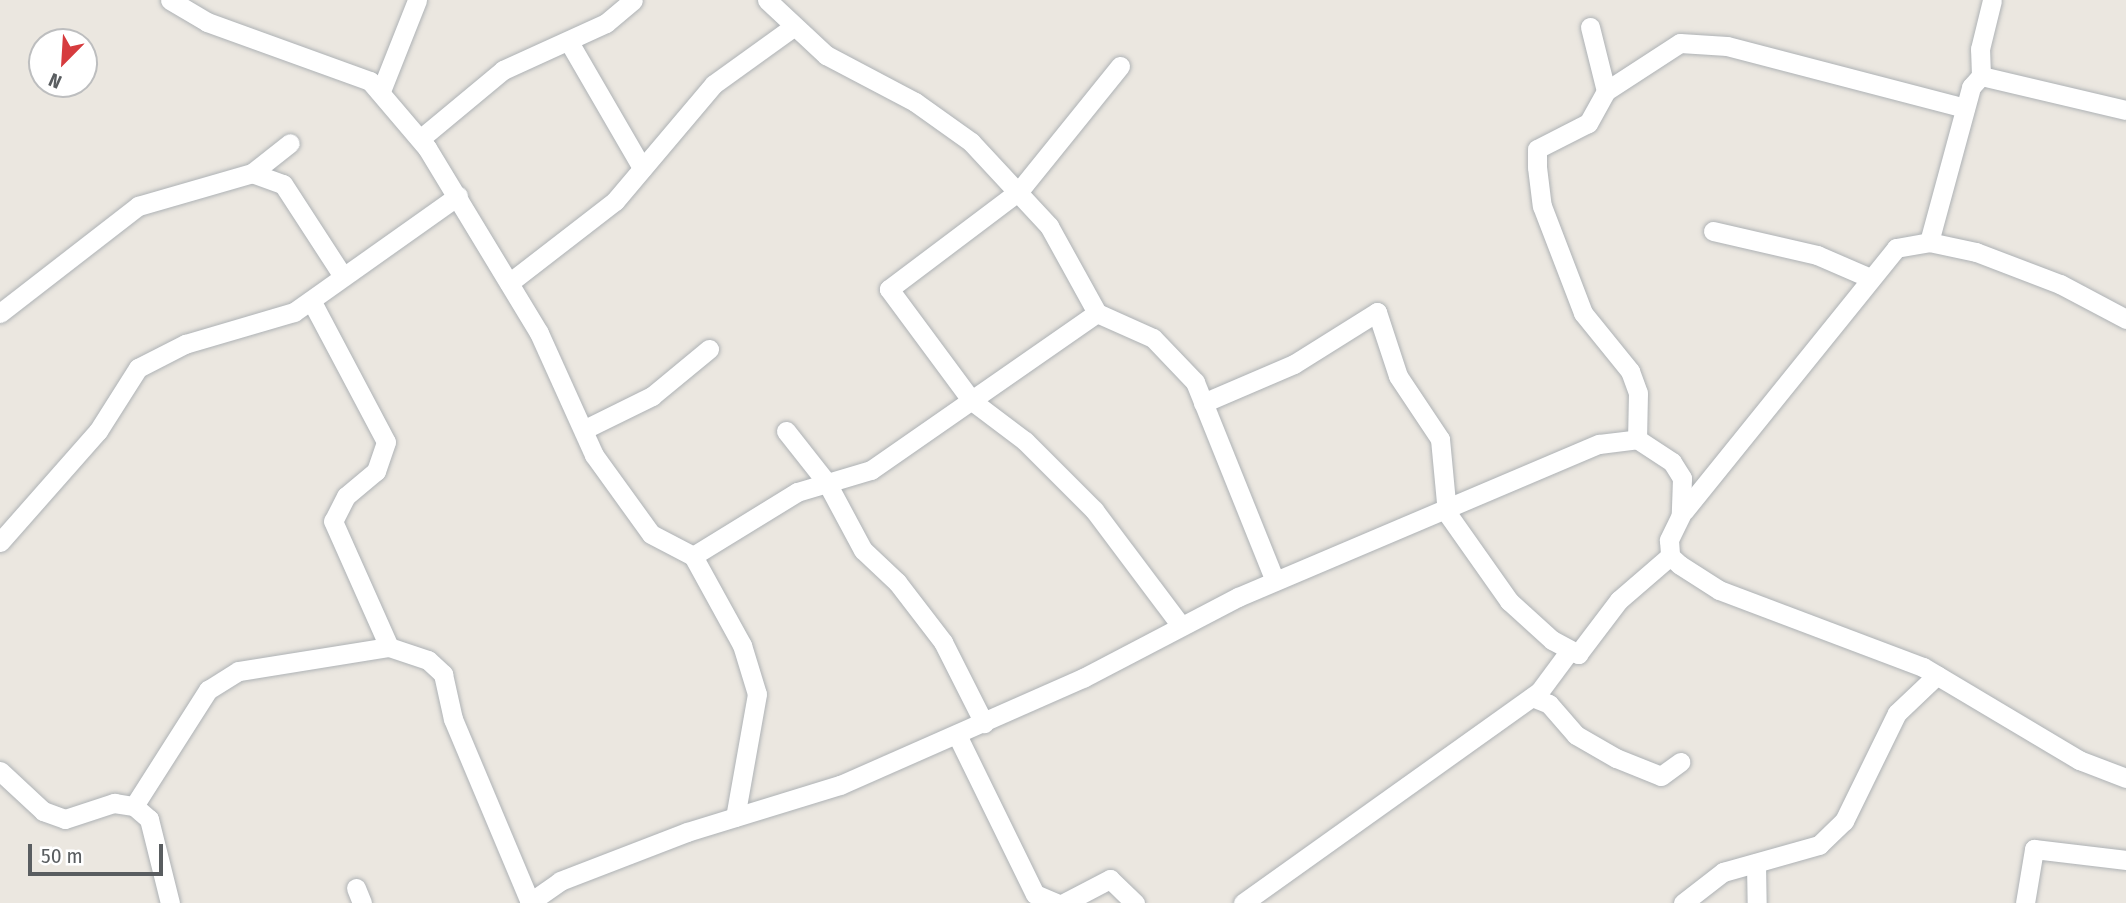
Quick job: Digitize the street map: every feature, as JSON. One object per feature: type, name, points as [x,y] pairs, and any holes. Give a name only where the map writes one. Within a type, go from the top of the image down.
[{"type":"street","points":[[170,0],[199,8],[355,74],[382,91],[419,139],[458,196],[509,283],[585,429],[594,455],[651,534],[693,556],[743,645],[757,694],[735,817]]},
{"type":"street","points":[[382,91],[418,0]]},
{"type":"street","points":[[419,139],[503,70],[569,42],[633,0]]},
{"type":"street","points":[[767,0],[826,55],[951,124],[1019,191],[1049,226],[1097,313],[1166,348],[1203,403],[1275,581]]},
{"type":"street","points":[[1929,242],[1965,108],[1982,76],[1980,49],[1992,0]]},
{"type":"street","points":[[509,283],[615,201],[714,84],[793,26]]},
{"type":"street","points":[[1590,27],[1606,91]]},
{"type":"street","points":[[569,42],[642,168]]},
{"type":"street","points":[[1637,439],[1638,393],[1630,371],[1583,313],[1542,206],[1536,167],[1537,149],[1588,123],[1606,91],[1680,43],[1727,46],[1965,108]]},
{"type":"street","points":[[1121,65],[1019,191],[889,289],[972,401],[1025,441],[1094,510],[1181,626]]},
{"type":"street","points":[[1982,76],[2126,110]]},
{"type":"street","points":[[0,313],[138,206],[252,173],[290,143]]},
{"type":"street","points":[[252,173],[283,184],[342,275]]},
{"type":"street","points":[[0,542],[98,430],[138,368],[185,344],[249,330],[312,302],[342,275],[458,196]]},
{"type":"street","points":[[1713,231],[1817,255],[1868,277]]},
{"type":"street","points":[[1670,556],[1669,540],[1681,515],[1868,277],[1896,248],[1929,242],[2019,267],[2126,318]]},
{"type":"street","points":[[312,302],[386,443],[376,471],[346,496],[333,521],[389,647]]},
{"type":"street","points":[[1203,403],[1294,364],[1377,312],[1398,376],[1440,439],[1447,513],[1509,601],[1568,653],[1578,654],[1619,600],[1670,556]]},
{"type":"street","points":[[693,556],[797,492],[870,470],[1097,313]]},
{"type":"street","points":[[585,429],[652,396],[709,349]]},
{"type":"street","points":[[786,431],[827,483],[863,550],[897,582],[943,642],[984,723]]},
{"type":"street","points":[[134,806],[208,690],[239,671],[389,647],[421,656],[443,674],[462,742],[529,903],[560,881],[735,817],[840,785],[957,735],[1275,581],[1447,513],[1599,444],[1637,439],[1680,475],[1716,470]]},
{"type":"street","points":[[1680,475],[1681,515]]},
{"type":"street","points":[[1670,556],[1719,590],[1937,675],[2079,760],[2125,771]]},
{"type":"street","points":[[1243,903],[1532,697],[1568,653]]},
{"type":"street","points":[[1683,903],[1723,872],[1819,845],[1844,821],[1897,713],[1937,675]]},
{"type":"street","points":[[1532,697],[1549,704],[1576,735],[1616,758],[1661,776],[1680,762]]},
{"type":"street","points":[[957,735],[1035,894],[1053,903],[1110,879],[1135,903]]},
{"type":"street","points":[[0,771],[43,811],[65,819],[114,803],[134,806],[149,819],[170,903]]},
{"type":"street","points":[[2025,903],[2034,849],[2126,860]]},
{"type":"street","points":[[1756,864],[1757,903]]}]
